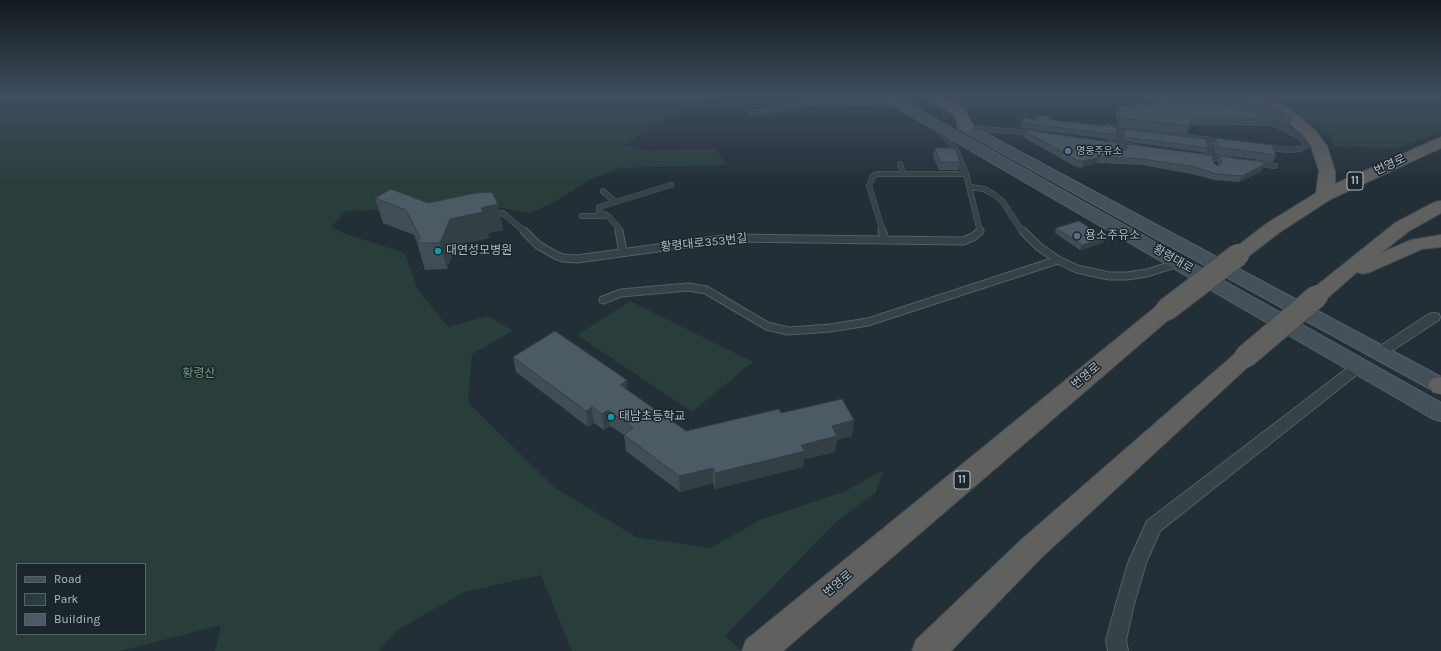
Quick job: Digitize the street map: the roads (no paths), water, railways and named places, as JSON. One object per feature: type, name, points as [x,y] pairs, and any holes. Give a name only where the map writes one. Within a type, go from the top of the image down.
[{"type":"highway","points":[[1300,125],[1310,134],[1319,146],[1327,171],[1325,195]]},
{"type":"highway","name":"번영로","points":[[758,651],[1166,310],[1273,228],[1325,195],[1441,142]]},
{"type":"highway","points":[[928,651],[1031,549],[1245,357],[1336,279],[1402,228],[1441,206]]},
{"type":"highway","points":[[1336,279],[1418,244],[1441,241]]},
{"type":"main road","name":"황령대로","points":[[938,125],[1441,413]]},
{"type":"main road","name":"황령대로","points":[[962,125],[1441,386]]},
{"type":"street","points":[[1379,353],[1434,317]]},
{"type":"street","points":[[1118,651],[1116,640],[1124,604],[1137,563],[1153,526],[1359,366]]},
{"type":"lane","points":[[934,125],[955,148],[970,187],[984,189],[996,195],[1004,202],[1019,227],[1039,247],[1058,260],[1077,269],[1109,276],[1128,276],[1147,273],[1180,263]]},
{"type":"lane","points":[[1257,146],[1287,150],[1300,149],[1307,145],[1301,137],[1277,125]]},
{"type":"lane","points":[[1102,126],[1228,142]]},
{"type":"lane","points":[[968,128],[1039,134]]},
{"type":"lane","points":[[1117,128],[1121,153]]},
{"type":"lane","points":[[1206,140],[1215,168]]},
{"type":"lane","points":[[1105,143],[1143,148]]},
{"type":"lane","points":[[1196,155],[1232,160]]},
{"type":"lane","points":[[1246,162],[1275,166]]},
{"type":"lane","points":[[900,164],[903,174]]},
{"type":"lane","points":[[885,240],[869,186],[873,176],[877,174],[966,174]]},
{"type":"lane","points":[[623,252],[618,227],[608,216],[598,212],[599,207],[671,185]]},
{"type":"lane","name":"황령대로353번길","points":[[482,214],[503,213],[538,245],[563,258],[577,259],[730,238],[963,240],[973,237],[980,232],[970,187]]},
{"type":"lane","points":[[603,191],[615,202]]},
{"type":"lane","points":[[582,216],[608,216]]},
{"type":"lane","points":[[603,300],[621,293],[688,287],[706,290],[732,307],[767,326],[788,330],[830,328],[868,322],[1058,260]]},
{"type":"place","name":"영웅주유소","points":[[1068,151]]},
{"type":"place","name":"용소주유소","points":[[1077,236]]},
{"type":"place","name":"대연성모병원","points":[[438,251]]},
{"type":"place","name":"대남초등학교","points":[[611,417]]},
{"type":"park label","name":"황령산","points":[[199,374]]}]
